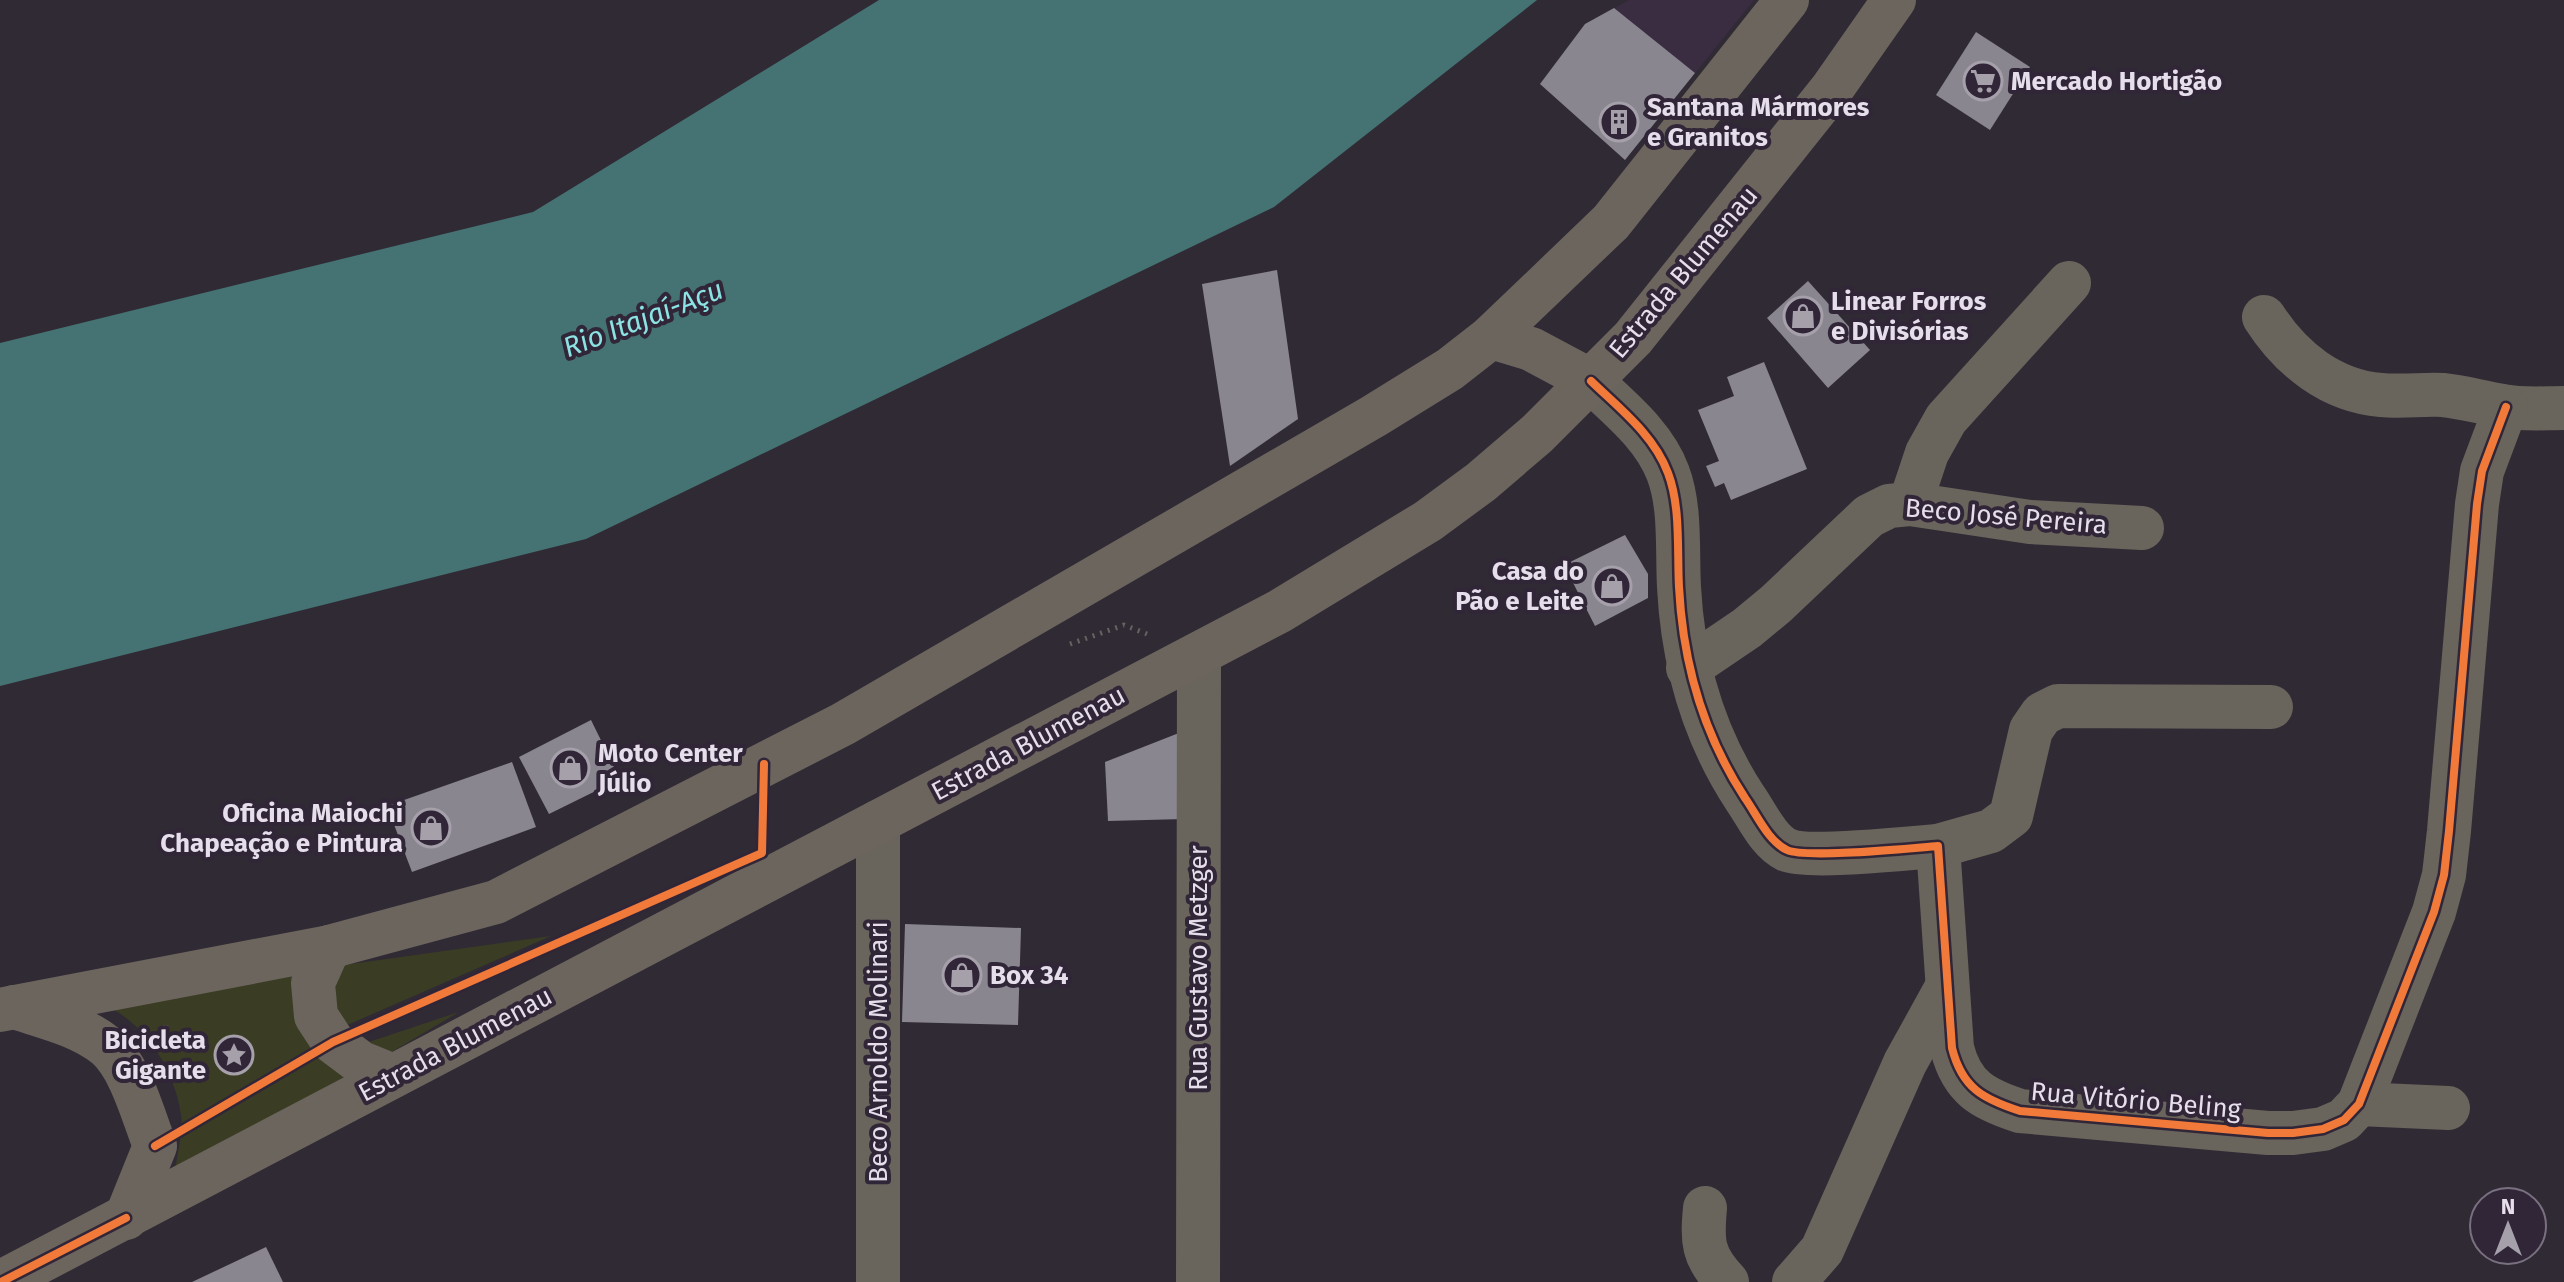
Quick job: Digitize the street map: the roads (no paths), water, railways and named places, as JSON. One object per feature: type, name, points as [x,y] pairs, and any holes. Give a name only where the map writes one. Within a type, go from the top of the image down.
[{"type":"main road","points":[[6,1008],[329,947],[496,902],[843,724],[1450,369],[1491,337],[1611,222],[1787,0]]},
{"type":"main road","name":"Estrada Blumenau","points":[[1,1282],[1280,611],[1428,521],[1504,463],[1633,338],[1831,90],[1894,0]]},
{"type":"main road","points":[[1491,337],[1531,349],[1591,381]]},
{"type":"main road","points":[[329,947],[313,983],[316,1016],[333,1042],[361,1063],[393,1076]]},
{"type":"main road","points":[[6,1008],[68,1025],[106,1046],[124,1068],[155,1146],[126,1218]]},
{"type":"street","points":[[1910,504],[1927,453],[1946,419],[2069,283]]},
{"type":"street","points":[[2264,317],[2278,339],[2300,360],[2330,382],[2358,392],[2466,398],[2506,407],[2564,408]]},
{"type":"street","points":[[1591,381],[1654,444],[1669,474],[1675,502],[1681,628],[1688,668],[1702,716],[1727,771],[1772,838],[1788,851],[1810,853],[1938,846],[1991,831],[2011,816],[2031,730],[2042,714],[2058,706],[2271,707]]},
{"type":"street","points":[[2448,1108],[2359,1104],[2434,912],[2444,875],[2477,504],[2482,471],[2506,407]]},
{"type":"street","name":"Beco José Pereira","points":[[1688,668],[1747,628],[1869,516],[1889,506],[1910,504],[2030,522],[2142,528]]},
{"type":"street","name":"Rua Gustavo Metzger","points":[[1198,1282],[1199,654]]},
{"type":"street","name":"Beco Arnoldo Molinari","points":[[878,822],[878,1282]]},
{"type":"street","name":"Rua Vitório Beling","points":[[1938,846],[1952,1048],[1963,1079],[1979,1093],[2020,1111],[2268,1133],[2323,1129],[2344,1120],[2359,1104]]},
{"type":"street","points":[[1794,1282],[1822,1250],[1905,1063],[1947,987]]},
{"type":"street","points":[[1705,1208],[1702,1238],[1706,1254],[1727,1282]]},
{"type":"water","name":"Rio Itajaí-Açu","points":[[879,0],[1537,0],[1274,207],[586,539],[0,686],[0,343],[533,212]]},
{"type":"place","name":"Mercado Hortigão","points":[[1983,81]]},
{"type":"place","name":"Santana Mármores e Granitos","points":[[1619,122]]},
{"type":"place","name":"Linear Forros e Divisórias","points":[[1803,316]]},
{"type":"place","name":"Casa do Pão e Leite","points":[[1612,586]]},
{"type":"place","name":"Moto Center Júlio","points":[[570,768]]},
{"type":"place","name":"Oficina Maiochi Chapeação e Pintura","points":[[431,828]]},
{"type":"place","name":"Box 34","points":[[962,975]]},
{"type":"place","name":"Bicicleta Gigante","points":[[234,1055]]}]
